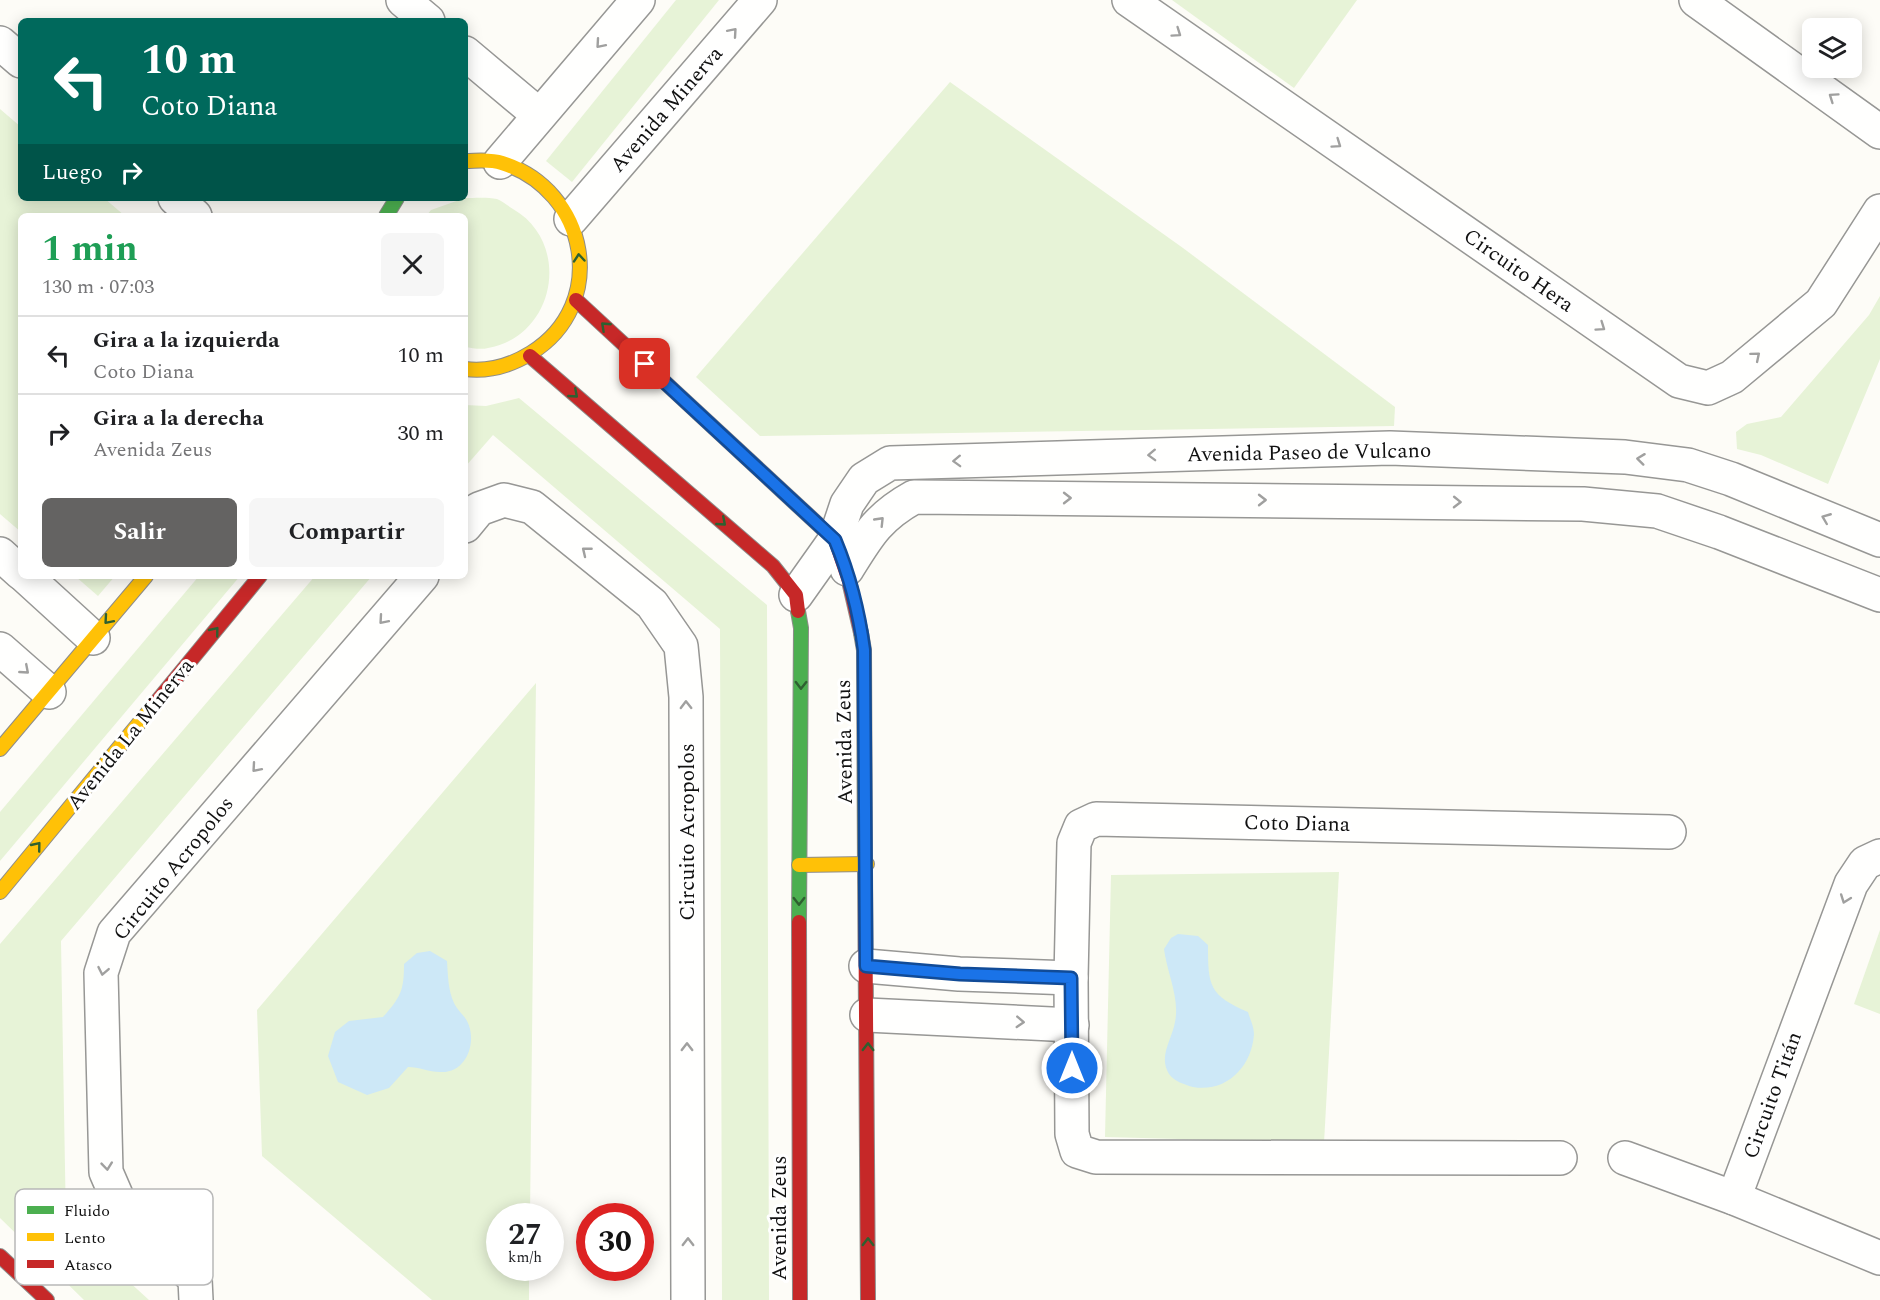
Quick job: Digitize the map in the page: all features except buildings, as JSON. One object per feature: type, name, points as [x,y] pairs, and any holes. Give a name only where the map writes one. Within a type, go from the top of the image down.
[{"type":"street","points":[[403,0],[424,18]]},
{"type":"street","points":[[500,162],[638,0]]},
{"type":"street","name":"Avenida Minerva","points":[[571,219],[760,0]]},
{"type":"street","name":"Circuito Hera","points":[[1129,0],[1679,381],[1708,387],[1732,377],[1821,303],[1880,211]]},
{"type":"street","points":[[1696,0],[1880,132]]},
{"type":"street","points":[[0,43],[18,58]]},
{"type":"street","points":[[468,55],[539,115]]},
{"type":"street","points":[[468,161],[500,162],[529,174],[554,193],[571,219],[582,259],[576,300],[565,322],[550,342],[530,356],[500,368],[468,369]]},
{"type":"street","points":[[178,201],[192,213]]},
{"type":"street","points":[[576,300],[841,554]]},
{"type":"street","name":"Avenida Zeus","points":[[530,356],[773,566],[796,595],[801,628],[800,1300]]},
{"type":"street","points":[[1390,448],[1391,501]]},
{"type":"street","name":"Avenida Paseo de Vulcano","points":[[841,554],[847,504],[864,479],[890,463],[1390,448],[1625,457],[1688,465],[1731,479],[1880,540]]},
{"type":"street","name":"Avenida Paseo de Vulcano","points":[[796,595],[892,509],[914,497],[1583,504],[1657,511],[1719,532],[1880,595]]},
{"type":"street","name":"Circuito Acropolos","points":[[468,522],[479,509],[504,500],[532,507],[652,604],[681,646],[687,709],[688,1300]]},
{"type":"street","points":[[0,554],[18,570]]},
{"type":"street","name":"Avenida Zeus","points":[[841,554],[858,608],[864,650],[868,1300]]},
{"type":"street","points":[[28,579],[93,638]]},
{"type":"street","points":[[0,749],[12,719],[49,692],[143,579]]},
{"type":"street","name":"Avenida La Minerva","points":[[0,892],[258,579]]},
{"type":"street","name":"Circuito Acropolos","points":[[113,1189],[106,1172],[101,974],[114,933],[419,579]]},
{"type":"street","points":[[0,649],[49,692]]},
{"type":"street","name":"Coto Diana","points":[[1560,1158],[1096,1157],[1077,1151],[1072,1134],[1071,978],[1074,843],[1080,826],[1096,819],[1669,832]]},
{"type":"street","name":"Circuito Titán","points":[[1734,1198],[1851,884],[1865,863],[1880,856]]},
{"type":"street","points":[[799,865],[867,864]]},
{"type":"street","points":[[866,966],[960,974],[1071,978]]},
{"type":"street","points":[[867,1015],[1072,1024]]},
{"type":"street","points":[[1625,1158],[1734,1198],[1880,1258]]},
{"type":"street","points":[[0,1256],[15,1270]]},
{"type":"street","points":[[31,1285],[47,1300]]},
{"type":"street","name":"Circuito Acropolos","points":[[195,1285],[196,1300]]},
{"type":"green space","points":[[676,0],[719,0],[572,182],[546,161]]},
{"type":"green space","points":[[1172,0],[1357,0],[1294,88]]},
{"type":"green space","points":[[950,82],[1183,248],[1395,407],[1394,426],[760,436],[696,377]]},
{"type":"green space","points":[[0,109],[18,124],[18,201],[108,201],[122,213],[18,213],[18,529],[0,514]]},
{"type":"green space","points":[[468,198],[497,199],[532,224],[544,243],[549,265],[548,287],[541,308],[529,326],[511,340],[485,349],[468,348],[468,213],[428,213],[456,201],[468,201]]},
{"type":"green space","points":[[1880,296],[1880,359],[1828,484],[1761,455],[1737,449],[1736,432],[1747,424],[1781,417],[1869,315]]},
{"type":"green space","points":[[519,398],[767,605],[769,1300],[722,1300],[720,629],[493,435],[468,464],[468,405],[486,406]]},
{"type":"green space","points":[[78,579],[112,579],[98,596]]},
{"type":"green space","points":[[196,579],[237,579],[0,861],[0,812]]},
{"type":"green space","points":[[312,579],[369,579],[61,941],[65,1189],[15,1189],[15,1233],[0,1218],[0,944]]},
{"type":"green space","points":[[536,683],[530,1203],[486,1203],[486,1281],[529,1281],[529,1300],[432,1300],[262,1156],[257,1010]]},
{"type":"green space","points":[[1339,872],[1324,1143],[1105,1137],[1111,875]]},
{"type":"green space","points":[[1880,930],[1880,1014],[1854,1004]]},
{"type":"green space","points":[[69,1285],[133,1285],[149,1300],[84,1300]]},
{"type":"water","points":[[1178,934],[1198,936],[1208,945],[1210,980],[1213,988],[1225,1000],[1248,1012],[1253,1029],[1252,1046],[1243,1067],[1226,1082],[1216,1086],[1205,1088],[1187,1085],[1171,1076],[1166,1067],[1165,1054],[1173,1029],[1176,1004],[1164,949],[1171,938]]},
{"type":"water","points":[[430,951],[447,961],[452,998],[470,1029],[470,1047],[463,1062],[457,1068],[449,1071],[436,1072],[408,1067],[389,1088],[367,1095],[338,1082],[328,1056],[335,1032],[349,1021],[383,1017],[400,993],[404,964],[417,953]]},
{"type":"traffic: fast","points":[[388,213],[395,201]]},
{"type":"traffic: fast","points":[[798,611],[801,628],[799,922]]},
{"type":"traffic: slow","points":[[468,161],[502,163],[531,177],[554,197],[570,222],[578,250],[579,278],[572,306],[556,332],[531,353],[499,367],[482,370],[468,369]]},
{"type":"traffic: slow","points":[[0,749],[143,579]]},
{"type":"traffic: slow","points":[[861,633],[864,650],[865,871]]},
{"type":"traffic: slow","points":[[0,892],[154,705]]},
{"type":"traffic: slow","points":[[799,865],[867,864]]},
{"type":"traffic: jam","points":[[576,300],[835,540],[849,581],[861,633]]},
{"type":"traffic: jam","points":[[530,356],[773,566],[796,595],[798,611]]},
{"type":"traffic: jam","points":[[154,705],[258,579]]},
{"type":"traffic: jam","points":[[865,871],[868,1300]]},
{"type":"traffic: jam","points":[[799,922],[800,1300]]},
{"type":"traffic: jam","points":[[0,1256],[15,1270]]},
{"type":"traffic: jam","points":[[31,1285],[47,1300]]},
{"type":"route","points":[[645,364],[835,540],[847,569],[858,608],[864,650],[866,966],[960,974],[1071,978],[1072,1068]]}]
